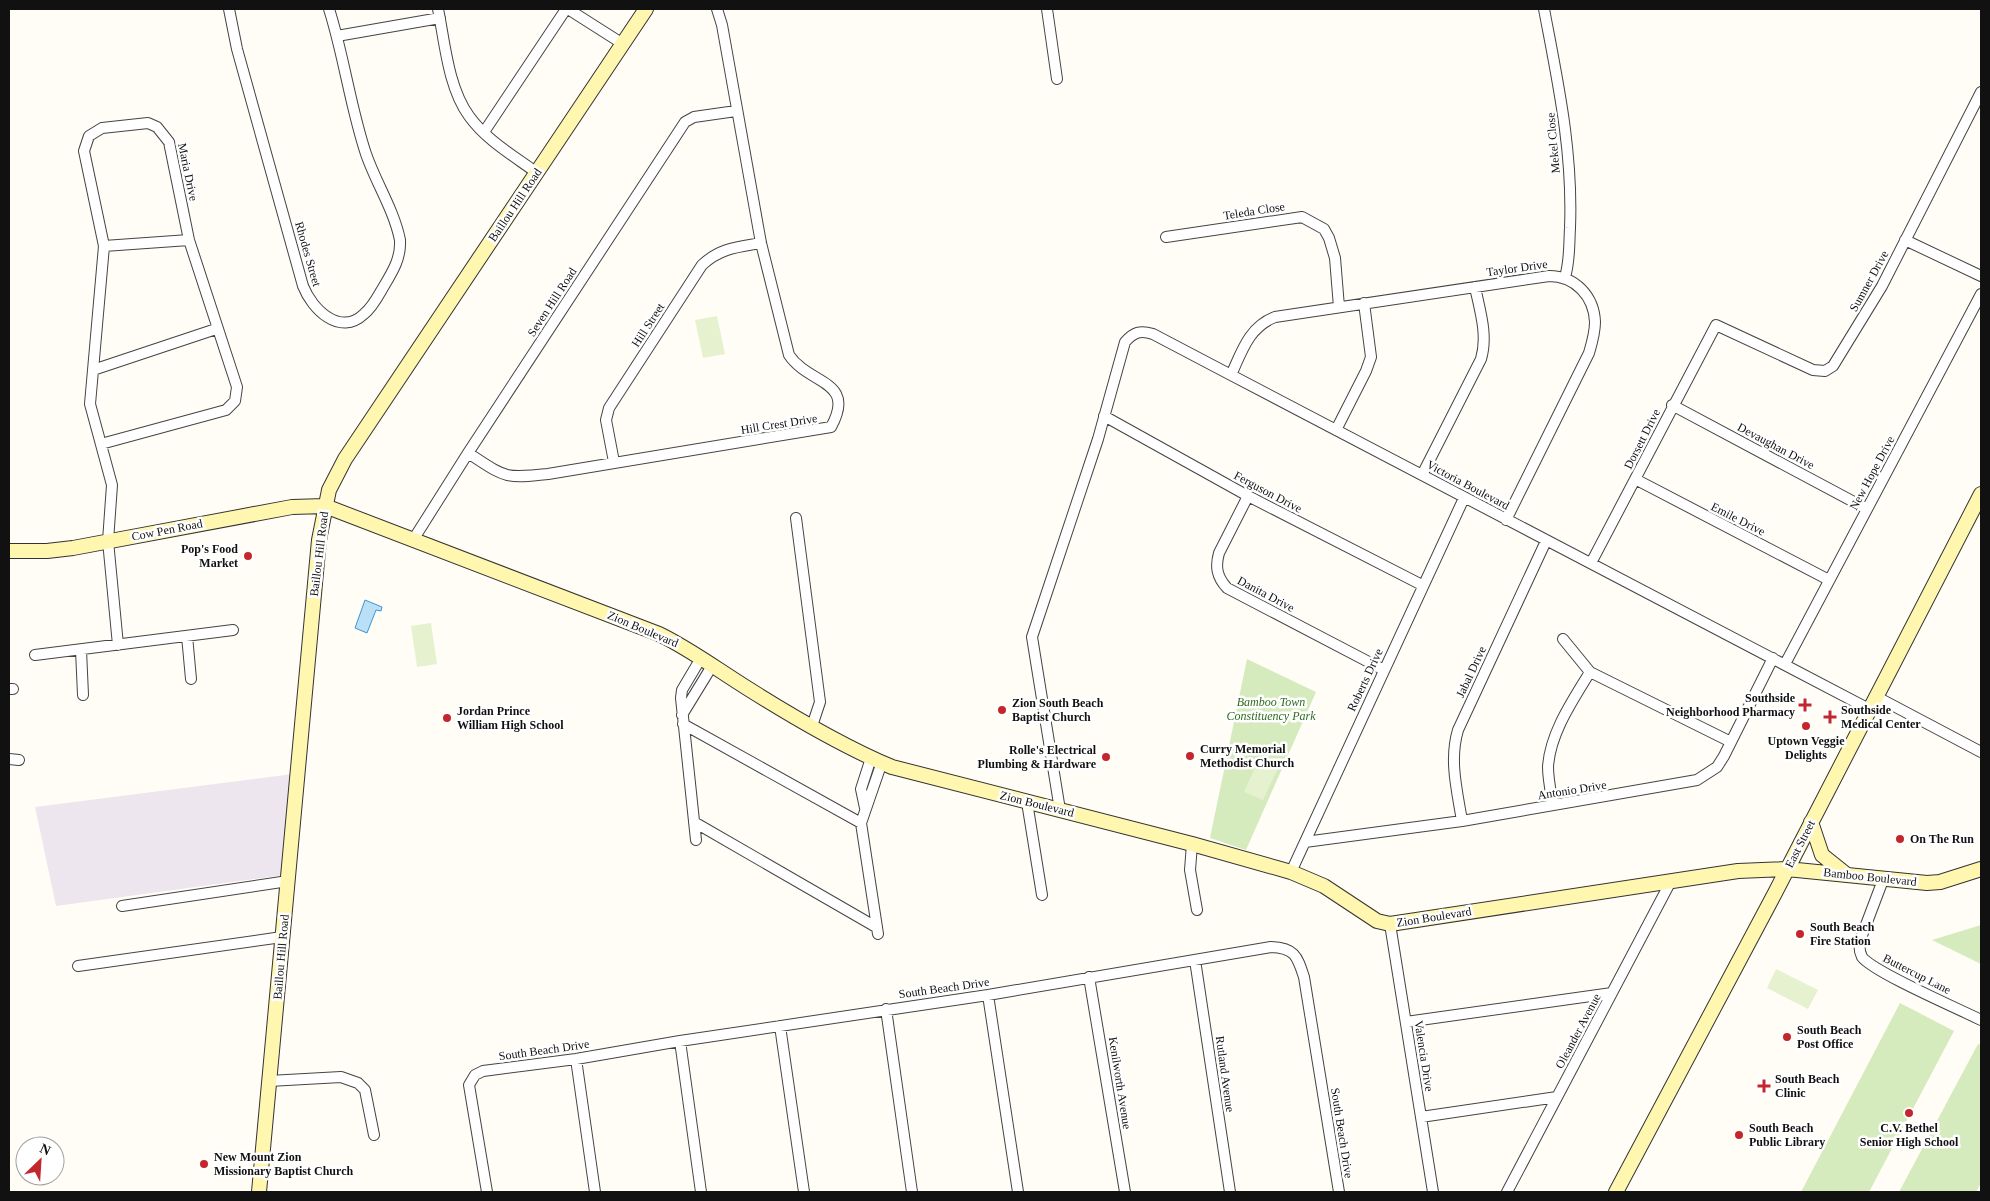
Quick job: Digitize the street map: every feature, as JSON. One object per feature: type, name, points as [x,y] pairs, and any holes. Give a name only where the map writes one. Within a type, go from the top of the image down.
[{"type":"main road","name":"Baillou Hill Road","points":[[258,1192],[319,540],[324,506],[333,481],[345,459],[646,9]]},
{"type":"main road","name":"East Street","points":[[1616,1192],[1787,869],[1981,494]]},
{"type":"main road","name":"Zion Boulevard","points":[[324,506],[662,636],[812,726],[876,760],[902,770],[1192,844],[1291,872],[1324,886],[1376,921],[1390,924],[1738,871],[1787,869]]},
{"type":"main road","name":"Cow Pen Road","points":[[9,551],[57,550],[292,507],[324,506]]},
{"type":"main road","points":[[1811,822],[1822,855],[1848,875]]},
{"type":"main road","name":"Bamboo Boulevard","points":[[1787,869],[1883,880],[1934,883],[1981,870]]},
{"type":"street","name":"Rhodes Street","points":[[229,9],[237,49],[303,286],[311,303],[322,314],[336,321],[349,322],[360,318],[373,304],[395,266],[400,247],[398,232],[366,155],[352,107],[337,36],[329,9]]},
{"type":"street","points":[[484,132],[567,9],[623,44]]},
{"type":"street","name":"Hill Crest Drive","points":[[468,453],[502,476],[514,478],[818,431],[831,427],[838,415],[839,401],[827,383],[796,366],[789,355],[762,243],[736,111],[722,25],[717,9]]},
{"type":"street","points":[[1047,9],[1057,79]]},
{"type":"street","name":"Mekel Close","points":[[1544,9],[1566,124],[1570,209],[1568,267],[1565,277]]},
{"type":"street","points":[[337,36],[439,13],[455,87],[469,116],[484,132],[537,173]]},
{"type":"street","name":"Sumner Drive","points":[[1716,325],[1803,366],[1825,371],[1838,359],[1882,286],[1981,92]]},
{"type":"street","name":"Seven Hill Road","points":[[414,540],[468,453],[685,122],[694,117],[736,111]]},
{"type":"street","name":"Maria Drive","points":[[101,444],[226,410],[235,401],[237,387],[216,329],[189,240],[169,142],[157,127],[148,123],[102,128],[89,136],[84,151],[104,246],[90,404],[112,485],[108,541],[118,645]]},
{"type":"street","name":"Teleda Close","points":[[1166,237],[1302,217],[1324,229],[1329,238],[1335,258],[1339,307]]},
{"type":"street","points":[[104,246],[189,240]]},
{"type":"street","points":[[1905,240],[1981,276]]},
{"type":"street","name":"Hill Street","points":[[614,462],[606,420],[609,408],[702,264],[712,255],[723,250],[762,243]]},
{"type":"street","name":"Taylor Drive","points":[[1231,374],[1250,335],[1265,321],[1275,317],[1549,276],[1565,277],[1576,283],[1584,293],[1595,319],[1589,353],[1506,520]]},
{"type":"street","points":[[1422,475],[1481,359],[1484,347],[1484,334],[1475,287]]},
{"type":"street","name":"New Hope Drive","points":[[1785,664],[1981,294]]},
{"type":"street","points":[[1336,430],[1366,371],[1371,357],[1364,303]]},
{"type":"street","name":"Dorsett Drive","points":[[1591,563],[1672,405],[1716,325]]},
{"type":"street","points":[[93,370],[216,329]]},
{"type":"street","name":"Victoria Boulevard","points":[[1104,416],[1125,342],[1132,335],[1142,331],[1153,334],[1869,709]]},
{"type":"street","name":"Devaughan Drive","points":[[1672,405],[1867,509]]},
{"type":"street","points":[[1060,810],[1032,637],[1104,416]]},
{"type":"street","name":"Ferguson Drive","points":[[1104,416],[1248,496],[1422,585]]},
{"type":"street","name":"Emile Drive","points":[[1635,479],[1829,580]]},
{"type":"street","name":"Danita Drive","points":[[1248,496],[1216,562],[1221,581],[1228,588],[1384,670]]},
{"type":"street","name":"Roberts Drive","points":[[1291,872],[1422,585],[1464,498]]},
{"type":"street","points":[[796,518],[820,702],[812,726]]},
{"type":"street","name":"Jabal Drive","points":[[1462,821],[1453,747],[1458,730],[1546,541]]},
{"type":"street","points":[[36,656],[233,630]]},
{"type":"street","points":[[187,636],[191,679]]},
{"type":"street","points":[[1563,639],[1590,672],[1731,742]]},
{"type":"street","points":[[80,650],[84,695]]},
{"type":"street","name":"Antonio Drive","points":[[1305,842],[1462,821],[1696,780],[1717,767],[1773,658]]},
{"type":"street","points":[[696,840],[683,720],[706,662]]},
{"type":"street","points":[[1553,805],[1548,768],[1550,754],[1560,727],[1590,672]]},
{"type":"street","points":[[1875,696],[1981,752]]},
{"type":"street","points":[[683,720],[861,823]]},
{"type":"street","points":[[694,822],[877,930],[861,823],[876,760]]},
{"type":"street","points":[[1027,802],[1042,895]]},
{"type":"street","points":[[1192,844],[1190,870],[1197,910]]},
{"type":"street","name":"Buttercup Lane","points":[[1883,880],[1860,938],[1859,947],[1862,957],[1881,971],[1981,1020]]},
{"type":"street","points":[[122,906],[288,881]]},
{"type":"street","name":"Oleander Avenue","points":[[1507,1192],[1671,881]]},
{"type":"street","name":"Valencia Drive","points":[[1390,924],[1433,1192]]},
{"type":"street","points":[[78,966],[282,937]]},
{"type":"street","name":"South Beach Drive","points":[[487,1192],[469,1084],[475,1075],[484,1070],[576,1059],[886,1009],[988,995],[1271,948],[1285,948],[1293,952],[1304,977],[1339,1192]]},
{"type":"street","name":"Rutland Avenue","points":[[1195,960],[1230,1192]]},
{"type":"street","name":"Kenilworth Avenue","points":[[1090,977],[1125,1192]]},
{"type":"street","points":[[1406,1022],[1612,993]]},
{"type":"street","points":[[988,995],[1018,1192]]},
{"type":"street","points":[[886,1009],[912,1192]]},
{"type":"street","points":[[780,1026],[804,1192]]},
{"type":"street","points":[[680,1041],[701,1192]]},
{"type":"street","points":[[576,1059],[595,1192]]},
{"type":"street","points":[[269,1081],[350,1078],[365,1090],[374,1135]]},
{"type":"street","points":[[1421,1117],[1557,1097]]},
{"type":"shaded area","points":[[293,774],[284,875],[56,906],[35,807]]},
{"type":"green space","points":[[717,316],[725,354],[703,358],[695,320]]},
{"type":"green space","points":[[431,623],[437,664],[417,667],[411,626]]},
{"type":"green space","name":"Bamboo Town Constituency Park","points":[[1247,659],[1316,692],[1246,850],[1210,838]]},
{"type":"green space","points":[[1259,759],[1278,768],[1263,800],[1244,792]]},
{"type":"green space","points":[[1981,925],[1981,964],[1932,940]]},
{"type":"green space","points":[[1776,969],[1818,990],[1808,1009],[1767,988]]},
{"type":"green space","points":[[1900,1003],[1954,1031],[1869,1192],[1801,1192]]},
{"type":"green space","points":[[1978,1044],[1981,1045],[1981,1183],[1976,1192],[1899,1192]]},
{"type":"water","points":[[365,600],[382,607],[381,611],[376,610],[367,633],[355,628]]},
{"type":"place","name":"Pop's Food Market","points":[[248,556]]},
{"type":"place","name":"Southside Neighborhood Pharmacy","points":[[1805,705]]},
{"type":"place","name":"Zion South Beach Baptist Church","points":[[1002,710]]},
{"type":"place","name":"Southside Medical Center","points":[[1830,717]]},
{"type":"place","name":"Jordan Prince William High School","points":[[447,718]]},
{"type":"place","name":"Uptown Veggie Delights","points":[[1806,726]]},
{"type":"place","name":"Curry Memorial Methodist Church","points":[[1190,756]]},
{"type":"place","name":"Rolle's Electrical Plumbing & Hardware","points":[[1106,757]]},
{"type":"place","name":"On The Run","points":[[1900,839]]},
{"type":"place","name":"South Beach Fire Station","points":[[1800,934]]},
{"type":"place","name":"South Beach Post Office","points":[[1787,1037]]},
{"type":"place","name":"South Beach Clinic","points":[[1764,1086]]},
{"type":"place","name":"C.V. Bethel Senior High School","points":[[1909,1113]]},
{"type":"place","name":"South Beach Public Library","points":[[1739,1135]]},
{"type":"place","name":"New Mount Zion Missionary Baptist Church","points":[[204,1164]]}]
